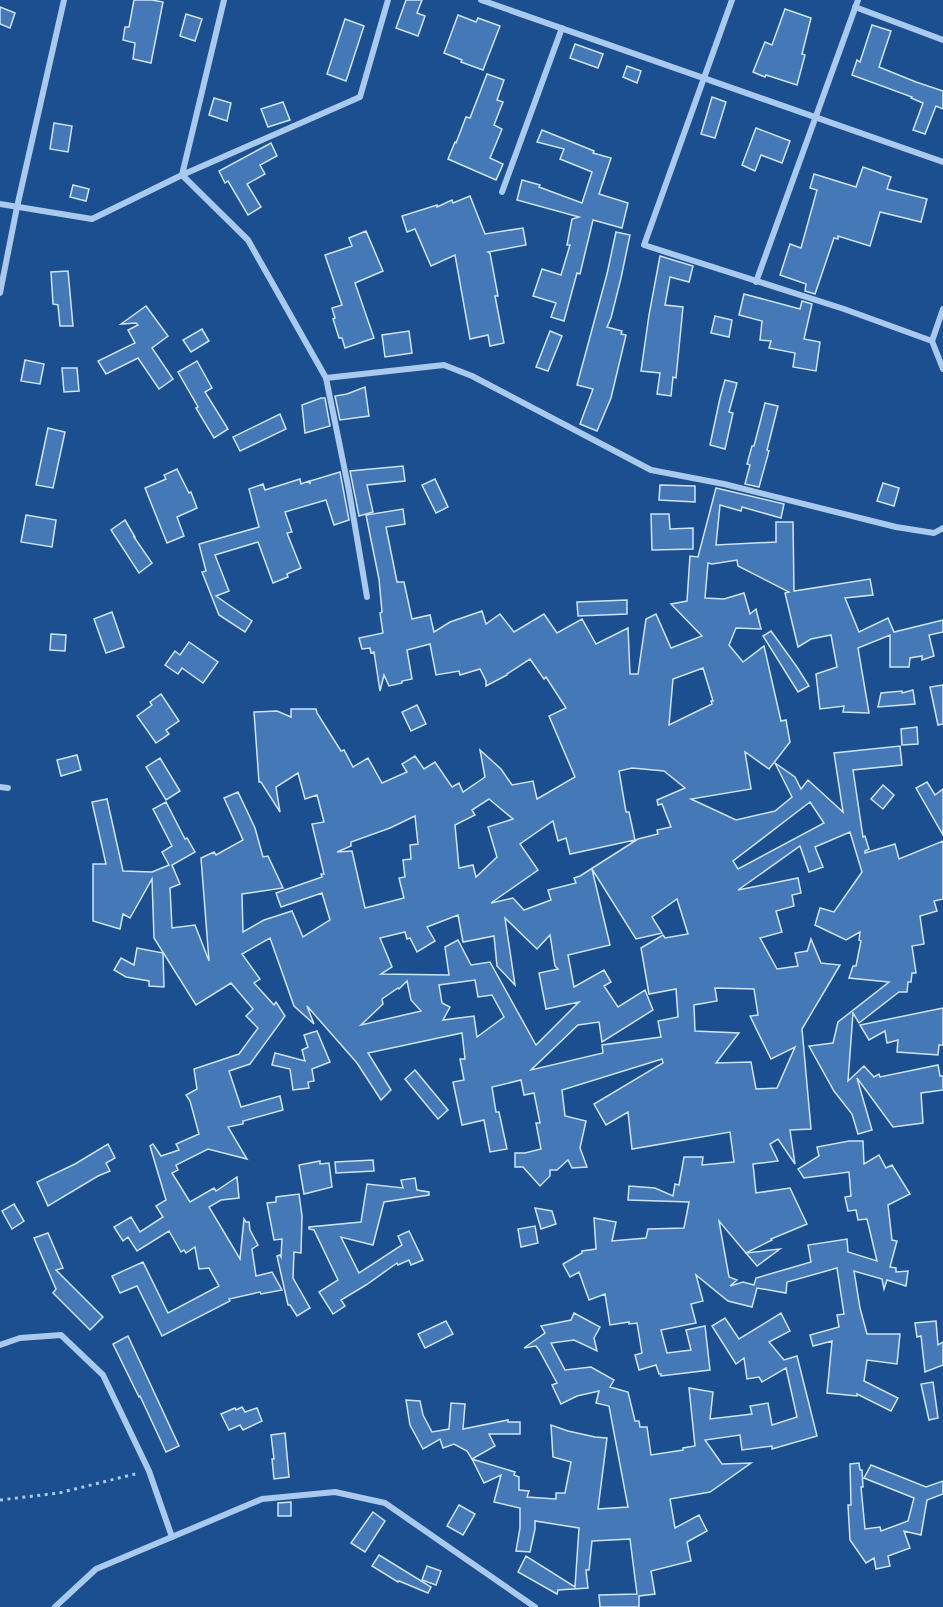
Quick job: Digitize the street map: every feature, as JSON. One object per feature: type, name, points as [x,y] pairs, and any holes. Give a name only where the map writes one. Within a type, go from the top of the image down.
[{"type":"street","points":[[0,293],[64,0]]},
{"type":"street","points":[[182,175],[224,0]]},
{"type":"street","points":[[0,204],[92,219],[182,175],[360,97],[388,0]]},
{"type":"street","points":[[482,0],[943,162]]},
{"type":"street","points":[[732,0],[644,245],[844,309],[932,341]]},
{"type":"street","points":[[756,282],[858,0]]},
{"type":"street","points":[[855,7],[943,40]]},
{"type":"street","points":[[502,192],[562,28]]},
{"type":"street","points":[[182,175],[248,240],[326,378],[349,490],[367,597]]},
{"type":"street","points":[[943,309],[932,341],[943,369]]},
{"type":"street","points":[[326,378],[444,365],[472,376],[651,470],[724,484],[896,527],[934,533],[943,528]]},
{"type":"street","points":[[0,787],[8,788]]},
{"type":"street","points":[[0,1345],[20,1338],[61,1335],[103,1375],[149,1471],[172,1537]]},
{"type":"street","points":[[55,1607],[96,1569],[262,1499],[335,1492],[385,1503],[535,1607]]},
{"type":"path","points":[[0,1500],[59,1493],[149,1471]]},
{"type":"building","points":[[134,0],[163,2],[151,63],[133,59],[135,43],[123,40],[125,27],[129,27]]},
{"type":"building","points":[[406,0],[422,0],[417,13],[425,16],[418,36],[396,28]]},
{"type":"building","points":[[0,7],[15,13],[10,28],[0,24]]},
{"type":"building","points":[[785,9],[811,18],[797,85],[753,72],[765,42],[772,45]]},
{"type":"building","points":[[186,14],[202,19],[195,41],[180,36]]},
{"type":"building","points":[[458,15],[476,22],[478,18],[500,26],[483,70],[444,53]]},
{"type":"building","points":[[345,19],[364,26],[346,81],[327,74]]},
{"type":"building","points":[[872,25],[891,31],[879,67],[943,91],[943,109],[936,106],[925,134],[913,130],[923,103],[852,75],[857,60],[860,62]]},
{"type":"building","points":[[575,44],[603,54],[598,68],[570,58]]},
{"type":"building","points":[[627,66],[641,71],[637,83],[623,77]]},
{"type":"building","points":[[487,74],[504,80],[497,100],[503,102],[494,125],[502,129],[490,158],[503,164],[496,180],[448,159],[466,117],[470,118]]},
{"type":"building","points":[[712,97],[726,102],[715,138],[701,134]]},
{"type":"building","points":[[214,98],[231,103],[227,121],[209,115]]},
{"type":"building","points":[[283,102],[290,120],[268,127],[261,109]]},
{"type":"building","points":[[54,123],[72,126],[68,152],[50,149]]},
{"type":"building","points":[[756,128],[790,141],[782,163],[761,155],[755,171],[742,165]]},
{"type":"building","points":[[542,130],[594,151],[593,153],[611,158],[599,194],[628,203],[622,228],[593,220],[580,274],[577,273],[564,321],[551,317],[556,303],[533,296],[542,269],[561,275],[570,245],[567,245],[572,219],[579,217],[517,200],[522,180],[582,203],[592,172],[560,159],[564,149],[537,142]]},
{"type":"building","points":[[271,143],[277,156],[260,165],[265,174],[247,184],[261,207],[248,215],[228,181],[225,183],[219,171]]},
{"type":"building","points":[[863,167],[891,177],[887,189],[927,199],[921,222],[880,212],[870,246],[838,236],[838,239],[834,238],[815,294],[805,291],[806,284],[780,275],[790,244],[801,248],[817,190],[810,188],[814,174],[856,187]]},
{"type":"building","points":[[73,185],[89,189],[86,201],[70,197]]},
{"type":"building","points":[[470,196],[485,234],[523,228],[526,245],[488,252],[498,296],[495,296],[504,343],[490,346],[488,335],[470,339],[455,255],[431,266],[415,229],[407,232],[402,216],[437,205],[437,207],[452,200],[453,203]]},
{"type":"building","points":[[366,231],[383,271],[355,283],[374,338],[345,348],[342,338],[339,338],[332,308],[342,305],[325,255],[352,246],[349,238]]},
{"type":"building","points":[[616,232],[630,235],[607,327],[622,331],[621,334],[626,335],[611,398],[597,431],[580,424],[593,389],[577,385]]},
{"type":"building","points":[[660,256],[693,266],[689,282],[670,277],[665,305],[683,307],[676,378],[673,377],[671,396],[657,394],[660,373],[641,371]]},
{"type":"building","points":[[68,271],[73,326],[60,326],[58,305],[53,304],[51,272]]},
{"type":"building","points":[[744,294],[800,309],[802,301],[812,304],[804,339],[820,342],[816,371],[793,367],[795,353],[769,348],[771,341],[760,340],[762,321],[739,315]]},
{"type":"building","points":[[146,306],[168,336],[152,348],[173,379],[159,389],[138,358],[106,374],[98,361],[135,343],[128,330],[138,325],[136,323],[121,324]]},
{"type":"building","points":[[715,316],[732,320],[729,337],[711,333]]},
{"type":"building","points":[[202,329],[209,341],[191,352],[183,340]]},
{"type":"building","points":[[409,331],[412,353],[385,357],[382,335]]},
{"type":"building","points":[[550,331],[562,336],[548,371],[536,367]]},
{"type":"building","points":[[25,360],[44,364],[40,384],[21,381]]},
{"type":"building","points":[[197,361],[212,388],[205,392],[228,429],[214,438],[178,372]]},
{"type":"building","points":[[62,368],[77,368],[79,391],[64,392]]},
{"type":"building","points":[[725,380],[737,383],[729,412],[733,413],[725,449],[710,445]]},
{"type":"building","points":[[365,387],[369,416],[340,420],[335,396]]},
{"type":"building","points":[[325,398],[330,426],[305,433],[302,405]]},
{"type":"building","points":[[765,403],[778,406],[759,487],[745,484],[750,465],[747,464]]},
{"type":"building","points":[[280,414],[286,429],[240,451],[233,437]]},
{"type":"building","points":[[48,428],[65,432],[53,488],[36,485]]},
{"type":"building","points":[[403,466],[405,481],[367,485],[373,512],[359,516],[350,471]]},
{"type":"building","points":[[177,469],[189,493],[191,492],[197,508],[177,517],[184,536],[167,543],[145,488],[166,479],[164,475]]},
{"type":"building","points":[[340,472],[349,520],[334,525],[326,500],[285,512],[292,532],[287,533],[301,568],[287,574],[288,577],[273,583],[258,542],[215,555],[229,591],[216,596],[252,621],[245,632],[219,615],[202,572],[206,571],[199,544],[259,527],[249,489],[263,484],[265,490],[300,479],[301,484],[309,481],[310,484],[310,481]]},
{"type":"building","points":[[435,479],[448,507],[436,513],[422,485]]},
{"type":"building","points":[[883,483],[899,488],[894,506],[877,501]]},
{"type":"building","points":[[660,485],[695,486],[695,502],[659,500]]},
{"type":"building","points":[[716,488],[784,504],[781,518],[742,507],[741,511],[720,505],[716,545],[776,542],[776,522],[793,522],[794,591],[870,579],[873,595],[845,598],[859,632],[888,618],[894,632],[943,620],[943,632],[929,635],[934,656],[922,660],[922,656],[910,658],[909,667],[890,667],[890,635],[858,648],[869,713],[843,712],[844,706],[820,709],[816,674],[837,667],[831,635],[811,639],[798,647],[785,593],[789,592],[738,566],[737,560],[708,563],[705,598],[724,599],[744,593],[750,614],[756,609],[761,629],[736,628],[729,645],[743,662],[764,646],[781,721],[786,720],[790,742],[769,769],[745,752],[751,789],[691,799],[736,820],[775,811],[792,797],[775,763],[795,777],[801,789],[808,780],[843,812],[834,753],[900,746],[902,765],[853,770],[863,837],[865,836],[869,849],[865,853],[895,844],[899,859],[943,841],[943,899],[934,901],[937,911],[920,916],[924,944],[912,946],[916,973],[912,973],[907,992],[899,992],[859,1023],[853,1013],[848,1081],[864,1066],[874,1077],[879,1074],[880,1077],[938,1065],[940,1076],[943,1076],[943,1090],[921,1093],[923,1123],[893,1127],[857,1078],[872,1130],[858,1134],[852,1114],[834,1091],[809,1046],[833,1043],[838,1022],[889,982],[849,978],[853,966],[856,966],[861,941],[859,940],[860,932],[846,940],[815,925],[820,908],[834,912],[862,872],[850,832],[815,847],[823,867],[809,872],[800,846],[738,890],[798,878],[801,893],[792,895],[794,906],[776,911],[782,932],[760,938],[777,969],[798,966],[795,953],[807,952],[811,939],[821,963],[840,965],[802,1029],[811,1129],[790,1130],[795,1164],[778,1139],[770,1144],[778,1161],[753,1164],[756,1193],[790,1188],[807,1224],[771,1239],[746,1253],[719,1221],[729,1277],[737,1280],[730,1286],[743,1282],[754,1285],[756,1278],[811,1262],[808,1245],[847,1239],[848,1252],[877,1261],[867,1219],[858,1220],[856,1210],[848,1211],[845,1197],[851,1196],[849,1172],[804,1178],[798,1169],[819,1156],[817,1147],[849,1141],[863,1141],[864,1164],[879,1155],[886,1168],[892,1165],[910,1194],[888,1205],[892,1240],[897,1241],[890,1267],[896,1268],[896,1272],[908,1271],[906,1286],[887,1280],[884,1289],[882,1279],[854,1271],[867,1334],[900,1334],[897,1364],[867,1360],[864,1381],[898,1398],[891,1411],[857,1394],[857,1396],[827,1393],[832,1341],[813,1346],[810,1335],[839,1327],[837,1315],[844,1314],[837,1268],[787,1282],[786,1293],[757,1288],[752,1307],[728,1301],[696,1275],[703,1301],[691,1304],[696,1323],[661,1330],[667,1353],[691,1350],[686,1330],[705,1326],[710,1370],[661,1376],[656,1365],[639,1370],[635,1355],[642,1353],[637,1323],[610,1325],[605,1294],[589,1300],[579,1272],[570,1277],[563,1264],[582,1251],[596,1249],[594,1218],[616,1222],[612,1241],[646,1238],[648,1229],[684,1228],[689,1202],[628,1200],[629,1186],[655,1188],[673,1196],[675,1184],[679,1185],[684,1157],[703,1157],[702,1165],[734,1162],[730,1132],[632,1149],[628,1112],[606,1125],[594,1104],[663,1063],[662,1059],[562,1090],[565,1116],[586,1121],[580,1148],[587,1167],[572,1168],[568,1160],[557,1170],[550,1170],[550,1176],[540,1186],[523,1167],[515,1167],[515,1153],[541,1149],[536,1123],[540,1123],[534,1093],[524,1095],[521,1080],[492,1087],[496,1112],[499,1112],[507,1149],[490,1152],[484,1120],[462,1125],[453,1082],[464,1080],[460,1059],[465,1059],[462,1033],[368,1053],[391,1090],[381,1100],[357,1063],[307,1006],[314,1024],[294,1006],[270,938],[242,954],[260,979],[254,983],[274,1005],[276,1002],[285,1016],[250,1064],[229,1071],[241,1107],[280,1096],[283,1110],[228,1127],[247,1159],[208,1149],[176,1165],[178,1170],[172,1173],[190,1202],[214,1188],[216,1191],[237,1177],[239,1198],[221,1200],[209,1207],[240,1259],[244,1219],[249,1222],[250,1230],[258,1245],[252,1249],[256,1276],[272,1272],[282,1290],[229,1299],[230,1301],[162,1336],[137,1286],[120,1293],[112,1276],[143,1262],[168,1313],[219,1286],[209,1268],[199,1269],[195,1247],[186,1253],[184,1250],[181,1252],[169,1231],[137,1251],[128,1237],[123,1241],[114,1227],[131,1217],[140,1232],[163,1217],[156,1206],[166,1200],[150,1146],[153,1144],[161,1156],[179,1150],[176,1144],[199,1134],[190,1101],[186,1095],[197,1089],[194,1069],[239,1054],[258,1028],[246,1016],[253,1009],[231,983],[196,1005],[154,938],[152,879],[130,918],[123,914],[120,929],[93,921],[93,864],[106,864],[92,802],[107,799],[123,871],[152,872],[169,865],[162,852],[172,846],[153,809],[166,802],[185,839],[187,838],[195,852],[172,865],[180,884],[170,888],[172,928],[195,925],[209,961],[201,858],[214,852],[216,855],[243,840],[224,798],[238,792],[255,828],[263,857],[268,856],[283,888],[242,894],[243,932],[264,920],[292,911],[303,937],[330,920],[322,893],[281,907],[276,893],[322,877],[321,874],[324,874],[312,824],[324,822],[317,795],[305,799],[298,773],[276,787],[280,812],[259,782],[254,712],[277,711],[291,717],[291,709],[316,709],[353,767],[368,758],[382,783],[407,772],[402,764],[415,756],[424,769],[435,762],[452,787],[459,783],[463,792],[485,777],[480,750],[501,769],[512,785],[533,781],[537,799],[575,777],[549,716],[566,708],[546,677],[544,679],[530,659],[486,686],[480,669],[460,675],[459,671],[436,675],[430,644],[407,650],[412,679],[389,686],[384,675],[380,691],[374,652],[371,653],[370,648],[362,649],[359,638],[383,633],[379,579],[366,515],[403,509],[405,524],[386,527],[397,582],[404,582],[412,619],[430,615],[434,632],[450,622],[482,611],[486,624],[500,614],[514,632],[544,614],[557,633],[582,619],[596,644],[628,628],[630,674],[638,674],[646,619],[656,614],[671,648],[702,636],[671,604],[687,601],[690,556],[698,557]],"holes":[[[703,668],[712,704],[669,725],[673,679]],[[632,768],[664,771],[685,788],[657,800],[658,805],[662,804],[671,827],[657,830],[658,834],[638,839],[574,878],[576,883],[548,890],[551,900],[524,910],[513,898],[491,903],[538,870],[520,844],[553,821],[558,841],[566,838],[570,854],[635,840],[629,812],[626,812],[619,771]],[[489,799],[513,819],[488,827],[497,857],[476,877],[473,865],[459,868],[455,825],[475,815],[472,810]],[[810,802],[824,823],[738,869],[733,861]],[[415,816],[418,844],[410,845],[411,859],[403,860],[405,877],[399,878],[404,898],[365,908],[352,851],[337,852],[351,846],[351,842]],[[592,869],[636,939],[662,933],[652,917],[677,899],[688,934],[665,938],[663,935],[641,948],[649,994],[676,989],[678,1017],[658,1021],[661,1037],[602,1045],[603,1053],[531,1070],[578,1025],[599,1022],[602,1042],[653,1010],[645,990],[618,1007],[604,986],[611,982],[604,970],[574,987],[568,955],[610,945]],[[458,915],[463,942],[494,936],[497,966],[515,985],[505,918],[537,949],[550,935],[555,966],[558,969],[539,973],[546,1009],[579,1002],[536,1045],[490,962],[471,965],[458,940],[445,947],[449,975],[381,974],[392,967],[380,938],[405,932],[407,939],[410,938],[417,952],[435,941],[427,927]],[[475,980],[478,997],[492,995],[504,1017],[477,1037],[474,1016],[443,1020],[450,1007],[442,1003],[439,985]],[[407,981],[411,1000],[421,1011],[361,1025],[383,1004],[382,999]],[[715,988],[754,989],[758,1015],[750,1016],[771,1059],[795,1047],[777,1088],[756,1089],[751,1062],[716,1063],[739,1033],[695,1031],[694,1005],[717,1001]]]},
{"type":"building","points":[[651,514],[669,514],[670,529],[693,528],[693,549],[652,550]]},
{"type":"building","points":[[26,515],[56,520],[52,547],[21,542]]},
{"type":"building","points":[[125,520],[152,563],[139,573],[111,530]]},
{"type":"building","points":[[627,600],[627,614],[578,616],[577,602]]},
{"type":"building","points":[[112,612],[124,647],[106,653],[94,619]]},
{"type":"building","points":[[771,631],[809,686],[798,692],[763,636]]},
{"type":"building","points":[[51,634],[66,635],[65,651],[50,650]]},
{"type":"building","points":[[189,642],[218,662],[203,683],[182,668],[178,674],[165,665],[175,651],[180,655]]},
{"type":"building","points":[[943,685],[943,724],[938,725],[930,687]]},
{"type":"building","points":[[913,690],[915,704],[878,707],[881,693],[902,691],[902,693]]},
{"type":"building","points":[[161,694],[179,721],[166,730],[169,734],[156,743],[137,716],[152,705],[150,702]]},
{"type":"building","points":[[417,705],[426,724],[411,731],[402,712]]},
{"type":"building","points":[[917,727],[918,744],[902,745],[901,729]]},
{"type":"building","points":[[77,755],[81,770],[61,776],[57,760]]},
{"type":"building","points":[[160,758],[180,791],[166,800],[146,767]]},
{"type":"building","points":[[927,782],[935,795],[943,789],[943,835],[916,788]]},
{"type":"building","points":[[883,785],[894,795],[883,809],[871,799]]},
{"type":"building","points":[[137,948],[163,953],[164,987],[149,986],[149,981],[126,977],[114,970],[121,958],[134,965]]},
{"type":"building","points":[[943,1008],[943,1045],[939,1045],[938,1055],[897,1052],[898,1040],[887,1043],[885,1031],[869,1040],[860,1025]]},
{"type":"building","points":[[317,1031],[330,1062],[312,1069],[314,1081],[308,1082],[309,1088],[293,1090],[290,1069],[272,1065],[275,1053],[305,1061],[302,1050],[308,1047],[304,1035]]},
{"type":"building","points":[[415,1070],[448,1110],[438,1119],[405,1079]]},
{"type":"building","points":[[108,1144],[115,1158],[106,1163],[110,1171],[48,1206],[37,1182],[75,1164]]},
{"type":"building","points":[[373,1160],[374,1171],[336,1173],[335,1162]]},
{"type":"building","points":[[320,1161],[320,1164],[329,1163],[332,1187],[304,1194],[299,1165]]},
{"type":"building","points":[[415,1178],[417,1190],[429,1192],[429,1195],[384,1202],[373,1245],[341,1237],[359,1273],[402,1245],[398,1236],[409,1231],[423,1260],[411,1265],[409,1260],[398,1265],[397,1263],[341,1300],[345,1306],[333,1314],[319,1292],[338,1280],[314,1230],[309,1227],[361,1222],[367,1184],[403,1188],[401,1180]]},
{"type":"building","points":[[299,1194],[302,1216],[301,1253],[294,1252],[293,1278],[310,1308],[297,1316],[288,1305],[277,1256],[281,1257],[282,1239],[274,1240],[267,1203],[276,1202],[276,1197]]},
{"type":"building","points":[[14,1204],[24,1221],[12,1229],[2,1211]]},
{"type":"building","points":[[535,1208],[552,1211],[556,1224],[541,1229]]},
{"type":"building","points":[[535,1226],[538,1243],[521,1247],[518,1229]]},
{"type":"building","points":[[48,1233],[63,1268],[56,1270],[103,1317],[90,1330],[53,1293],[56,1289],[34,1238]]},
{"type":"building","points":[[780,1249],[757,1266],[746,1253]]},
{"type":"building","points":[[574,1313],[600,1327],[594,1338],[597,1351],[574,1340],[551,1343],[565,1370],[591,1367],[614,1380],[610,1387],[628,1392],[635,1421],[639,1421],[640,1427],[647,1427],[651,1455],[695,1446],[689,1388],[713,1392],[710,1419],[752,1414],[750,1406],[768,1403],[772,1425],[797,1417],[786,1368],[762,1382],[759,1377],[747,1379],[744,1358],[736,1364],[712,1326],[725,1318],[739,1339],[781,1313],[790,1331],[769,1342],[784,1360],[797,1356],[817,1436],[772,1449],[772,1446],[742,1450],[740,1435],[705,1440],[722,1464],[751,1463],[710,1492],[670,1499],[675,1528],[699,1515],[707,1531],[687,1542],[691,1561],[651,1571],[655,1594],[639,1596],[639,1607],[600,1607],[599,1595],[637,1594],[630,1539],[592,1541],[589,1570],[586,1570],[588,1588],[558,1590],[557,1594],[518,1572],[526,1556],[575,1587],[579,1528],[535,1521],[530,1552],[516,1551],[520,1528],[520,1508],[494,1502],[501,1475],[484,1483],[472,1459],[515,1472],[514,1475],[519,1477],[519,1490],[529,1491],[527,1497],[556,1499],[556,1493],[565,1493],[571,1462],[553,1457],[551,1425],[568,1431],[607,1438],[598,1509],[628,1507],[609,1406],[596,1403],[599,1391],[577,1396],[561,1404],[552,1385],[557,1383],[539,1350],[536,1346],[524,1348],[545,1333],[541,1326],[571,1320]]},
{"type":"building","points":[[446,1321],[453,1334],[425,1348],[418,1334]]},
{"type":"building","points":[[936,1321],[938,1345],[943,1342],[943,1365],[925,1372],[921,1336],[917,1337],[915,1323]]},
{"type":"building","points":[[128,1336],[179,1446],[166,1452],[113,1344]]},
{"type":"building","points":[[933,1382],[938,1418],[929,1420],[921,1384]]},
{"type":"building","points":[[406,1400],[420,1401],[423,1415],[432,1432],[449,1429],[451,1403],[465,1404],[463,1429],[508,1420],[508,1422],[520,1422],[520,1434],[489,1434],[495,1446],[472,1459],[467,1451],[454,1444],[443,1448],[440,1439],[423,1449],[410,1425]]},
{"type":"building","points":[[242,1407],[245,1412],[257,1408],[262,1421],[243,1430],[240,1425],[229,1430],[221,1414]]},
{"type":"building","points":[[285,1433],[289,1477],[274,1479],[271,1435]]},
{"type":"building","points":[[859,1463],[860,1470],[862,1470],[863,1487],[861,1487],[865,1529],[880,1527],[881,1531],[908,1521],[914,1498],[864,1478],[871,1465],[926,1487],[943,1481],[943,1494],[927,1500],[921,1535],[904,1531],[910,1548],[888,1556],[890,1566],[876,1569],[874,1558],[866,1563],[850,1540],[848,1505],[851,1505],[850,1464]]},
{"type":"building","points":[[291,1502],[291,1516],[278,1516],[278,1503]]},
{"type":"building","points":[[459,1505],[475,1514],[463,1535],[447,1526]]},
{"type":"building","points":[[373,1512],[385,1521],[365,1552],[351,1543]]},
{"type":"building","points":[[379,1555],[431,1587],[428,1593],[398,1582],[372,1566]]},
{"type":"building","points":[[427,1566],[441,1571],[436,1585],[422,1580]]}]
